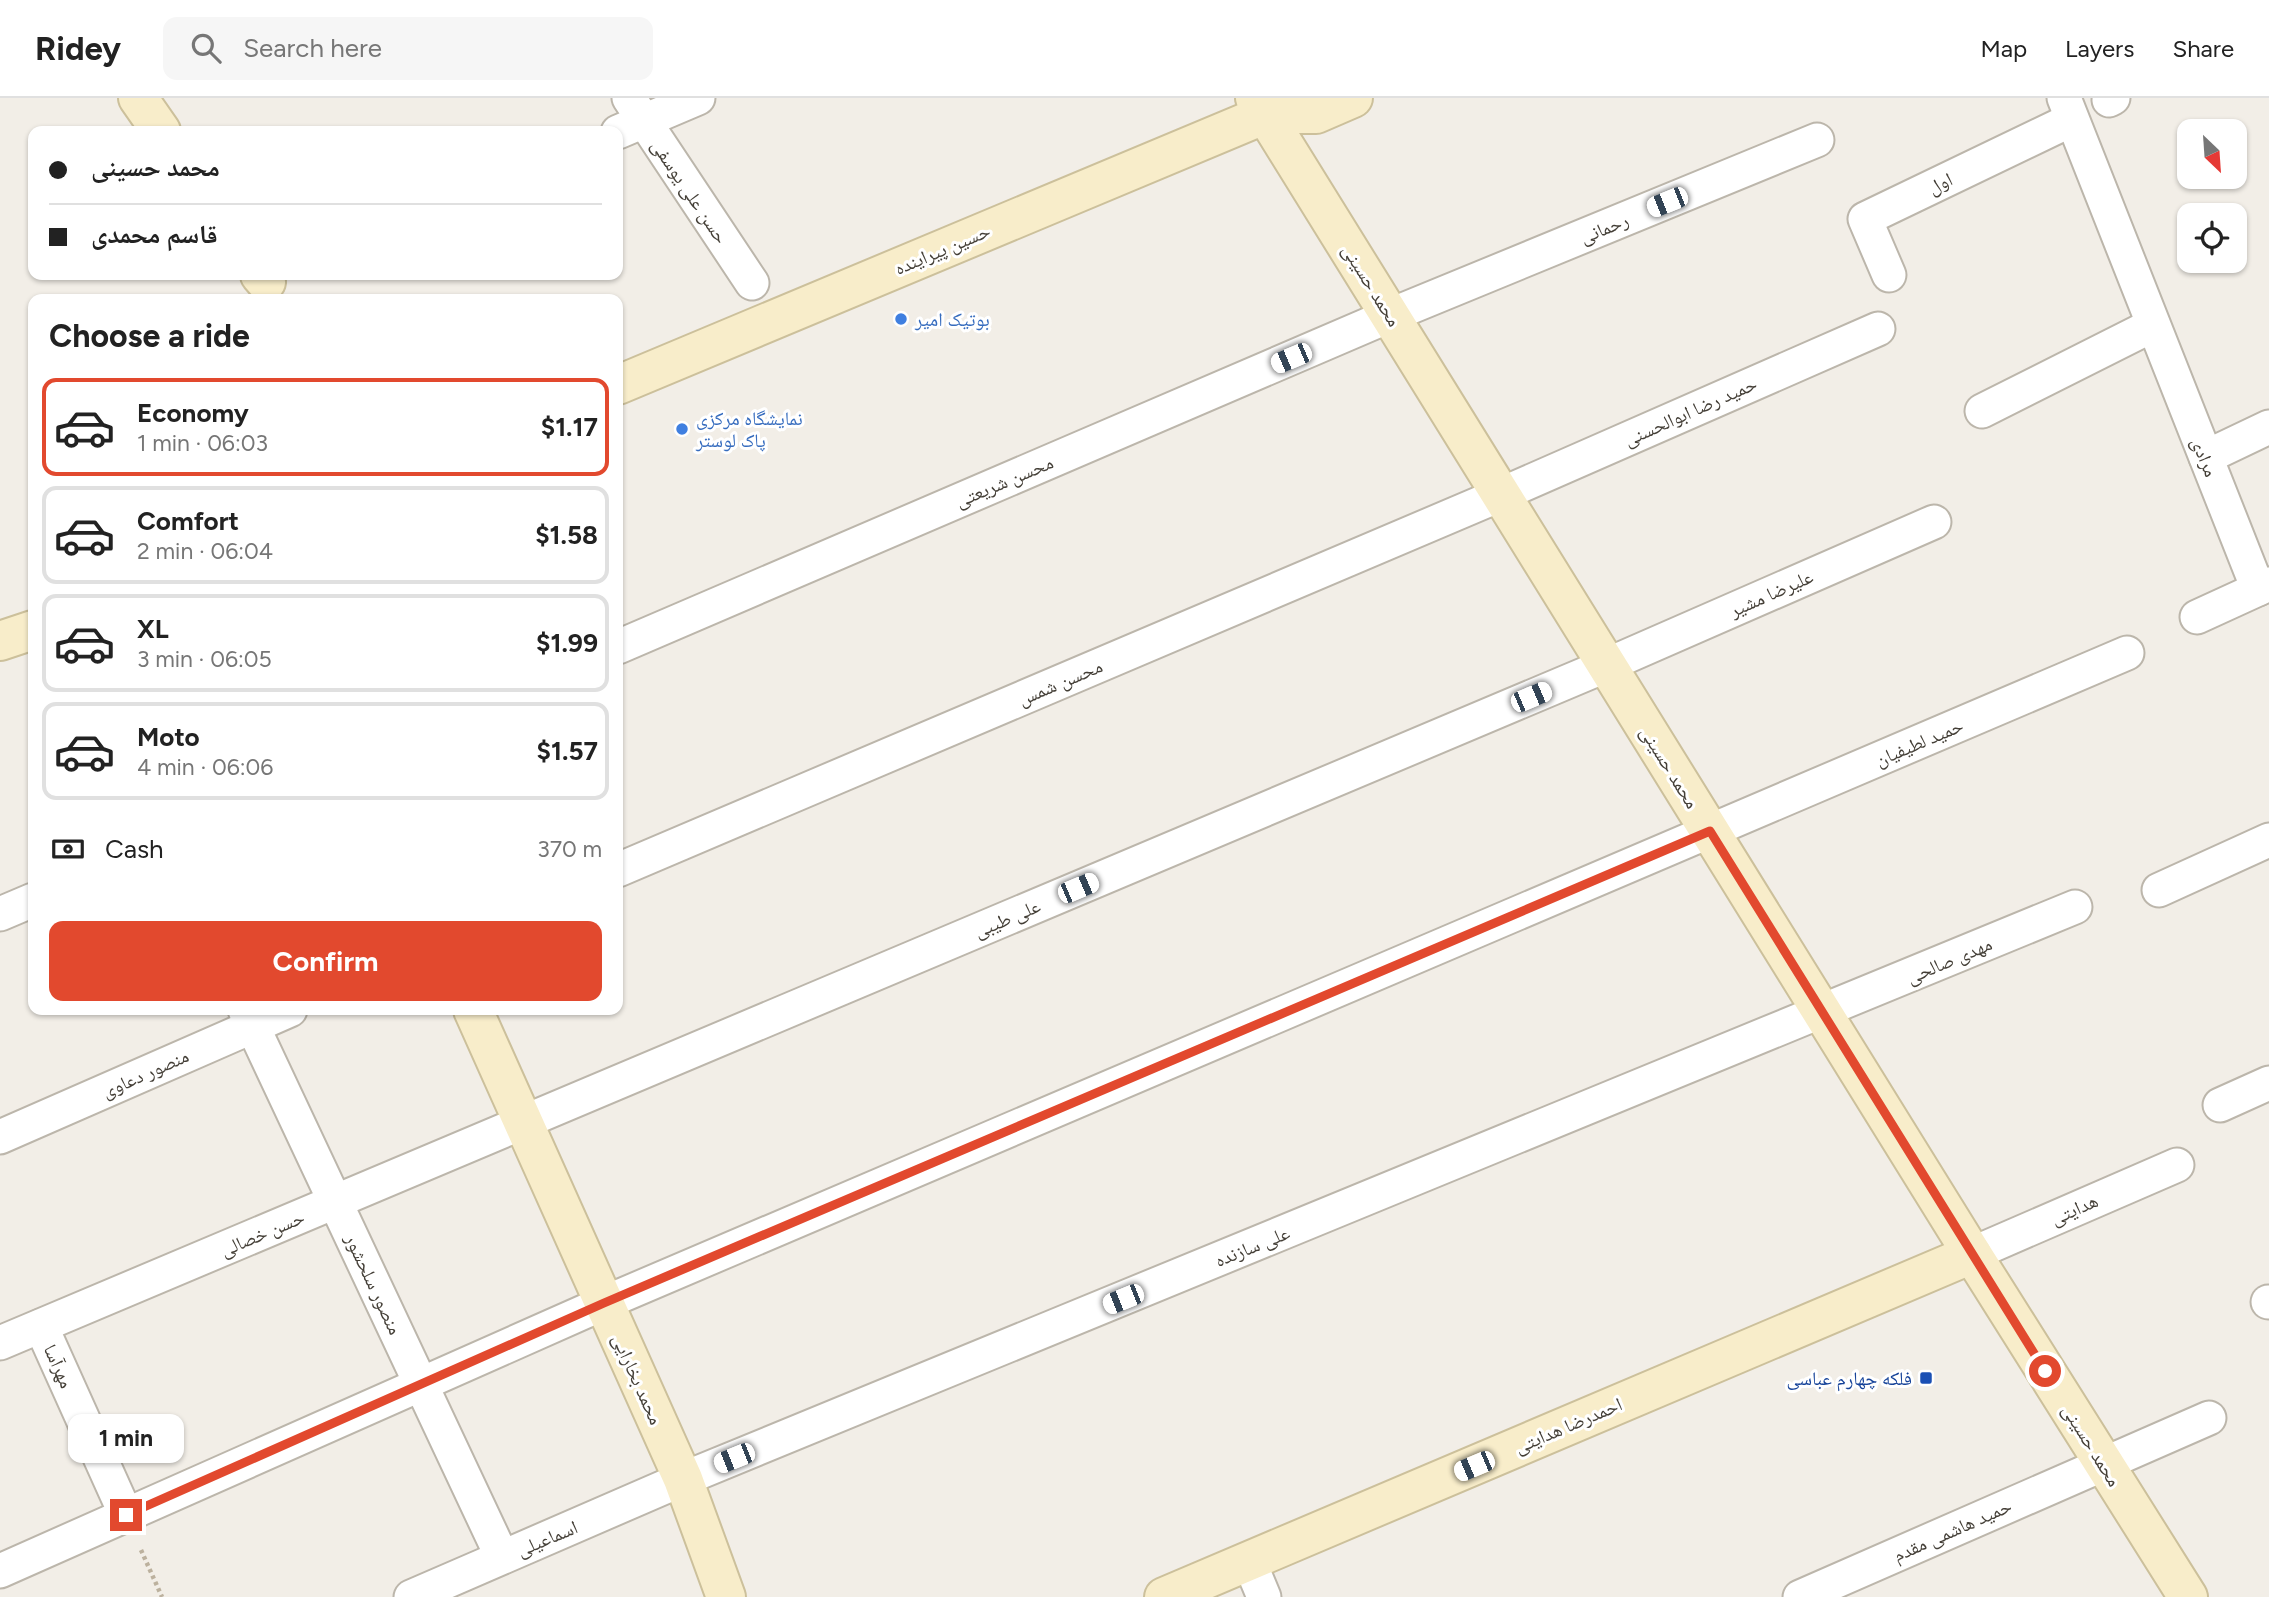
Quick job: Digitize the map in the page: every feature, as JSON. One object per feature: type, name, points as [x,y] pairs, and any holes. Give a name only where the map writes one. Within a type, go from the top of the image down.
[{"type":"street","points":[[138,98],[158,126]]},
{"type":"street","points":[[630,117],[698,98]]},
{"type":"street","name":"حسین پیراینده","points":[[623,384],[1267,103],[1316,114],[1353,98]]},
{"type":"street","name":"محمد حسینی","points":[[1267,103],[1391,315],[1972,1254],[2188,1597]]},
{"type":"street","name":"اول","points":[[1889,275],[1865,219],[2067,109]]},
{"type":"street","name":"مرادی","points":[[2067,109],[2206,457],[2263,586]]},
{"type":"street","name":"حسن علی یوسفی","points":[[630,117],[752,284]]},
{"type":"street","name":"رحمانی","points":[[1391,315],[1817,140]]},
{"type":"street","name":"محسن شریعتی","points":[[623,646],[1391,315]]},
{"type":"street","points":[[1982,411],[2153,325]]},
{"type":"street","name":"حمید رضا ابوالحسنی","points":[[1502,494],[1878,329]]},
{"type":"street","points":[[2206,457],[2269,427]]},
{"type":"street","name":"محسن شمس","points":[[623,868],[1502,494]]},
{"type":"street","name":"علیرضا مشیر","points":[[1607,665],[1934,522]]},
{"type":"street","points":[[2197,617],[2263,586]]},
{"type":"street","points":[[0,641],[28,632]]},
{"type":"street","name":"حمید لطیفیان","points":[[0,1571],[604,1303],[2127,653]]},
{"type":"street","name":"علی طیبی","points":[[524,1123],[1607,665]]},
{"type":"street","points":[[2159,890],[2269,840]]},
{"type":"street","points":[[0,915],[28,902]]},
{"type":"street","name":"مهدی صالحی","points":[[1822,1012],[2075,907]]},
{"type":"street","name":"علی سازنده","points":[[683,1479],[1822,1012]]},
{"type":"street","name":"محمد بخارایی","points":[[475,1015],[683,1479],[726,1597]]},
{"type":"street","name":"منصور دعاوی","points":[[0,1137],[248,1018]]},
{"type":"street","name":"منصور سلحشور","points":[[248,1018],[502,1557]]},
{"type":"street","points":[[2220,1105],[2269,1083]]},
{"type":"street","name":"حسن خصالی","points":[[0,1343],[524,1123]]},
{"type":"street","name":"هدایتی","points":[[1972,1254],[2177,1165]]},
{"type":"street","name":"احمدرضا هدایتی","points":[[1164,1597],[1972,1254]]},
{"type":"street","name":"مهرآسا","points":[[41,1326],[126,1515]]},
{"type":"street","name":"حمید هاشمی مقدم","points":[[1800,1597],[2209,1418]]},
{"type":"street","name":"اسماعیلی","points":[[411,1597],[683,1479]]},
{"type":"street","points":[[1249,1561],[1264,1597]]},
{"type":"path","points":[[126,1515],[162,1597]]},
{"type":"place","name":"بوتیک امیر","points":[[901,319]]},
{"type":"place","name":"نمایشگاه مرکزی پاک لوستر","points":[[682,429]]},
{"type":"place","name":"فلکه چهارم عباسی","points":[[1926,1378]]},
{"type":"route","points":[[126,1515],[604,1303],[1710,831],[2045,1371]]}]
